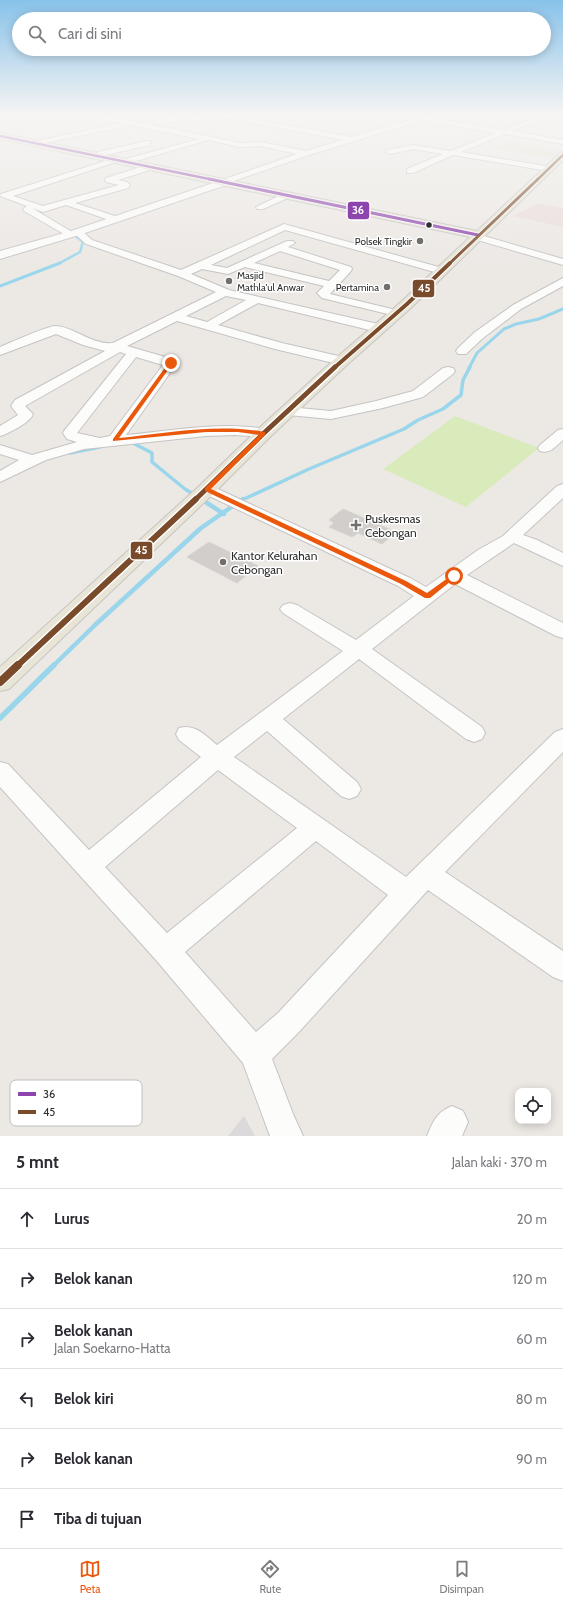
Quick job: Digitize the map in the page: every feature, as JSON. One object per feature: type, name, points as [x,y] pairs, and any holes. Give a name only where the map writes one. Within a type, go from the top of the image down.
[{"type":"main road","points":[[150,167],[478,236]]},
{"type":"main road","points":[[0,682],[201,495],[264,433],[442,271],[551,167]]},
{"type":"street","points":[[58,216],[52,216],[32,203],[4,196],[102,167]]},
{"type":"street","points":[[43,210],[126,186],[106,181],[150,167]]},
{"type":"street","points":[[0,255],[73,233],[266,167]]},
{"type":"street","points":[[410,171],[419,167]]},
{"type":"street","points":[[531,167],[548,170]]},
{"type":"street","points":[[156,175],[169,171]]},
{"type":"street","points":[[24,189],[32,203],[73,233],[89,242],[182,274],[225,292],[378,328]]},
{"type":"street","points":[[260,207],[287,195]]},
{"type":"street","points":[[0,198],[32,203]]},
{"type":"street","points":[[67,202],[115,219]]},
{"type":"street","points":[[71,213],[84,209]]},
{"type":"street","points":[[182,274],[283,227],[442,271]]},
{"type":"street","points":[[199,265],[224,271],[244,264],[310,234]]},
{"type":"street","points":[[478,236],[563,262]]},
{"type":"street","points":[[280,248],[347,269],[323,293],[324,295],[396,313]]},
{"type":"street","points":[[244,264],[332,285]]},
{"type":"street","points":[[462,352],[479,335],[517,307],[563,281]]},
{"type":"street","points":[[0,432],[26,416],[26,414],[18,406],[20,403],[112,352],[117,347],[225,292]]},
{"type":"street","points":[[208,326],[257,299]]},
{"type":"street","points":[[177,317],[342,361]]},
{"type":"street","points":[[0,351],[55,330],[101,347],[117,347],[133,353],[171,363],[115,440]]},
{"type":"street","points":[[100,443],[72,436],[70,431],[133,353]]},
{"type":"street","points":[[288,411],[331,415],[378,405],[418,394],[448,372]]},
{"type":"street","points":[[0,477],[33,460],[58,451],[115,440],[206,431],[264,433]]},
{"type":"street","points":[[545,448],[563,433]]},
{"type":"street","points":[[0,448],[33,460]]},
{"type":"street","points":[[88,866],[145,815],[216,757],[427,596],[510,538],[563,489]]},
{"type":"street","points":[[201,495],[241,505],[404,582],[427,596]]},
{"type":"street","points":[[510,538],[519,539],[563,560]]},
{"type":"street","points":[[454,576],[563,631]]},
{"type":"street","points":[[290,609],[358,649],[474,733]]},
{"type":"street","points":[[268,718],[349,789]]},
{"type":"street","points":[[187,734],[216,757],[407,893]]},
{"type":"street","points":[[255,1054],[288,1023],[407,893],[563,738]]},
{"type":"street","points":[[0,771],[166,951],[255,1054],[280,1123],[287,1136]]},
{"type":"street","points":[[166,951],[315,827]]},
{"type":"street","points":[[426,874],[563,967]]},
{"type":"shaded area","points":[[539,203],[563,208],[563,227],[513,216]]},
{"type":"shaded area","points":[[244,1116],[255,1136],[228,1136]]},
{"type":"green space","points":[[455,416],[539,448],[466,507],[383,469]]},
{"type":"building","name":"Puskesmas Cebongan","points":[[343,509],[396,532],[382,544],[358,533],[352,537],[329,527],[334,523],[329,520]]},
{"type":"building","name":"Kantor Kelurahan Cebongan","points":[[209,542],[258,566],[237,583],[187,557]]},
{"type":"waterway","points":[[59,263],[80,252],[83,242],[72,233]]},
{"type":"waterway","points":[[0,286],[59,263]]},
{"type":"waterway","points":[[469,368],[477,353],[504,329],[516,324],[539,319],[563,309]]},
{"type":"waterway","points":[[242,500],[309,469],[404,429],[418,420],[443,409],[461,395],[463,380],[470,367]]},
{"type":"waterway","points":[[131,442],[152,453],[152,462],[185,489],[202,500]]},
{"type":"waterway","points":[[70,453],[100,447]]},
{"type":"waterway","points":[[201,499],[223,513]]},
{"type":"waterway","points":[[223,513],[243,499]]},
{"type":"waterway","points":[[53,666],[95,625],[201,528],[223,513]]},
{"type":"waterway","points":[[0,718],[54,665]]},
{"type":"transit line","name":"36","points":[[150,167],[478,235]]},
{"type":"transit line","name":"45","points":[[0,682],[204,492],[264,433],[342,361],[407,304],[550,167]]},
{"type":"place","name":"Polsek Tingkir","points":[[420,241]]},
{"type":"place","name":"Masjid Mathla'ul Anwar","points":[[229,281]]},
{"type":"place","name":"Pertamina","points":[[387,287]]},
{"type":"place","name":"Puskesmas Cebongan","points":[[356,525]]},
{"type":"place","name":"Kantor Kelurahan Cebongan","points":[[223,562]]},
{"type":"route","points":[[171,363],[133,413],[115,440],[222,430],[264,433],[207,490],[249,508],[404,582],[427,596],[454,576]]}]
